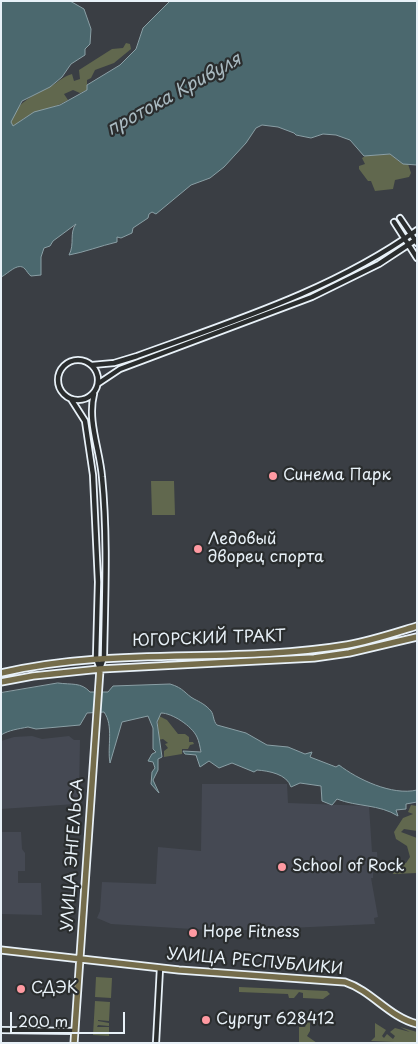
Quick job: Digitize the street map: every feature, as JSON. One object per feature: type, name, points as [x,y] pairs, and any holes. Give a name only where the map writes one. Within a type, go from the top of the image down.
[{"type":"main road","name":"ЮГОРСКИЙ ТРАКТ","points":[[1,673],[41,665],[104,657],[311,649],[348,644],[417,626]]},
{"type":"main road","name":"ЮГОРСКИЙ ТРАКТ","points":[[1,682],[100,668],[314,658],[349,654],[417,637]]},
{"type":"main road","name":"УЛИЦА ЭНГЕЛЬСА","points":[[74,1043],[100,668]]},
{"type":"main road","name":"УЛИЦА РЕСПУБЛИКИ","points":[[1,950],[160,968],[345,982],[361,988],[396,1014],[417,1024]]},
{"type":"street","points":[[99,383],[120,369],[312,297],[379,264],[416,241],[400,218]]},
{"type":"street","points":[[394,222],[417,258]]},
{"type":"street","points":[[92,365],[114,363],[137,356],[290,298],[350,272],[417,230]]},
{"type":"street","points":[[75,360],[86,361],[92,365],[98,374],[99,383],[94,394],[85,400],[71,400],[62,393],[59,387],[58,376],[68,362],[75,360]]},
{"type":"street","name":"УЛИЦА ЭНГЕЛЬСА","points":[[94,394],[92,420],[102,472],[107,582],[104,657],[100,668]]},
{"type":"street","name":"УЛИЦА ЭНГЕЛЬСА","points":[[71,400],[85,421],[93,475],[97,540],[96,658],[100,668]]},
{"type":"street","points":[[93,475],[102,472]]},
{"type":"street","points":[[156,1043],[160,968]]},
{"type":"street","points":[[1,1030],[75,1031]]},
{"type":"shaded area","points":[[32,736],[42,739],[69,736],[74,740],[80,740],[79,794],[76,804],[1,809],[1,741],[14,737]]},
{"type":"shaded area","points":[[202,784],[287,784],[288,803],[369,806],[372,852],[377,852],[378,868],[373,869],[373,878],[371,878],[378,917],[374,918],[375,924],[225,931],[111,924],[97,918],[100,911],[102,882],[156,884],[158,847],[201,851]]},
{"type":"shaded area","points":[[1,832],[21,832],[22,849],[25,853],[25,871],[18,871],[18,883],[41,883],[42,915],[1,914]]},
{"type":"green space","points":[[126,43],[130,44],[131,49],[114,63],[95,70],[91,78],[87,80],[87,90],[80,93],[73,90],[64,94],[68,100],[63,103],[28,116],[13,126],[10,122],[16,110],[30,97],[68,75],[72,74],[74,81],[80,79],[79,70],[112,49],[123,48]]},
{"type":"green space","points":[[390,154],[400,162],[408,164],[411,173],[409,177],[395,180],[393,189],[375,191],[371,181],[368,181],[359,169],[359,166],[365,164],[362,158],[367,155]]},
{"type":"green space","points":[[151,481],[174,481],[175,515],[152,515]]},
{"type":"green space","points":[[159,716],[167,720],[178,734],[185,734],[189,737],[189,742],[194,744],[190,745],[188,749],[182,749],[182,754],[164,757],[164,751],[168,748],[165,744],[168,743],[163,739],[158,740]]},
{"type":"green space","points":[[411,805],[417,806],[417,831],[404,829],[401,832],[417,838],[417,873],[393,874],[396,866],[406,863],[410,857],[407,846],[396,839],[394,832],[403,818],[413,814],[408,812]]},
{"type":"green space","points":[[96,977],[112,978],[111,998],[95,997]]},
{"type":"green space","points":[[239,987],[327,991],[330,994],[323,999],[303,998],[303,993],[299,992],[294,998],[289,998],[288,994],[239,992]]},
{"type":"green space","points":[[95,1001],[110,1002],[109,1021],[98,1020],[109,1023],[109,1026],[98,1025],[97,1027],[109,1027],[109,1036],[93,1035]]},
{"type":"green space","points":[[300,1014],[311,1014],[310,1031],[307,1036],[317,1043],[299,1043],[299,1027],[305,1027],[307,1022]]},
{"type":"green space","points":[[375,1023],[386,1030],[382,1036],[384,1038],[387,1034],[393,1039],[395,1036],[390,1032],[395,1028],[410,1032],[400,1027],[417,1032],[417,1043],[371,1041],[375,1037]]},
{"type":"water","name":"протока Кривуля","points":[[1,1],[70,1],[84,9],[91,29],[90,44],[85,49],[85,55],[71,64],[62,77],[50,87],[22,101],[11,122],[13,126],[34,112],[60,105],[87,90],[87,85],[120,65],[136,49],[143,28],[170,1],[417,1],[417,165],[403,164],[390,154],[364,156],[350,140],[336,135],[323,134],[311,138],[296,135],[278,127],[262,125],[256,128],[246,143],[224,167],[210,178],[191,185],[156,214],[152,212],[149,214],[148,218],[133,228],[132,233],[121,238],[117,237],[117,242],[69,255],[76,224],[53,241],[50,246],[44,248],[41,257],[41,275],[31,276],[22,267],[16,267],[1,277]]},
{"type":"water","points":[[58,683],[80,685],[90,692],[108,692],[113,686],[170,684],[178,687],[207,707],[217,725],[246,733],[267,745],[288,747],[305,754],[312,752],[310,757],[336,767],[339,765],[355,776],[375,785],[397,791],[417,790],[417,802],[406,804],[406,809],[396,810],[398,816],[376,807],[337,799],[332,805],[322,801],[321,786],[300,783],[291,787],[286,779],[272,772],[257,770],[254,772],[232,763],[219,768],[209,761],[200,767],[196,755],[185,754],[183,751],[201,752],[194,733],[181,721],[171,715],[161,713],[157,722],[162,757],[158,759],[158,770],[153,780],[159,793],[151,784],[152,772],[155,768],[153,762],[148,761],[152,754],[156,752],[153,749],[153,728],[148,716],[122,722],[110,763],[110,730],[104,712],[87,713],[80,725],[36,729],[28,727],[1,735],[1,693]]},
{"type":"place","name":"Синема Парк","points":[[273,476]]},
{"type":"place","name":"Ледовый дворец спорта","points":[[198,549]]},
{"type":"place","name":"School of Rock","points":[[282,867]]},
{"type":"place","name":"Hope Fitness","points":[[193,933]]},
{"type":"place","name":"СДЭК","points":[[21,989]]},
{"type":"place","name":"Сургут 628412","points":[[206,1020]]}]
